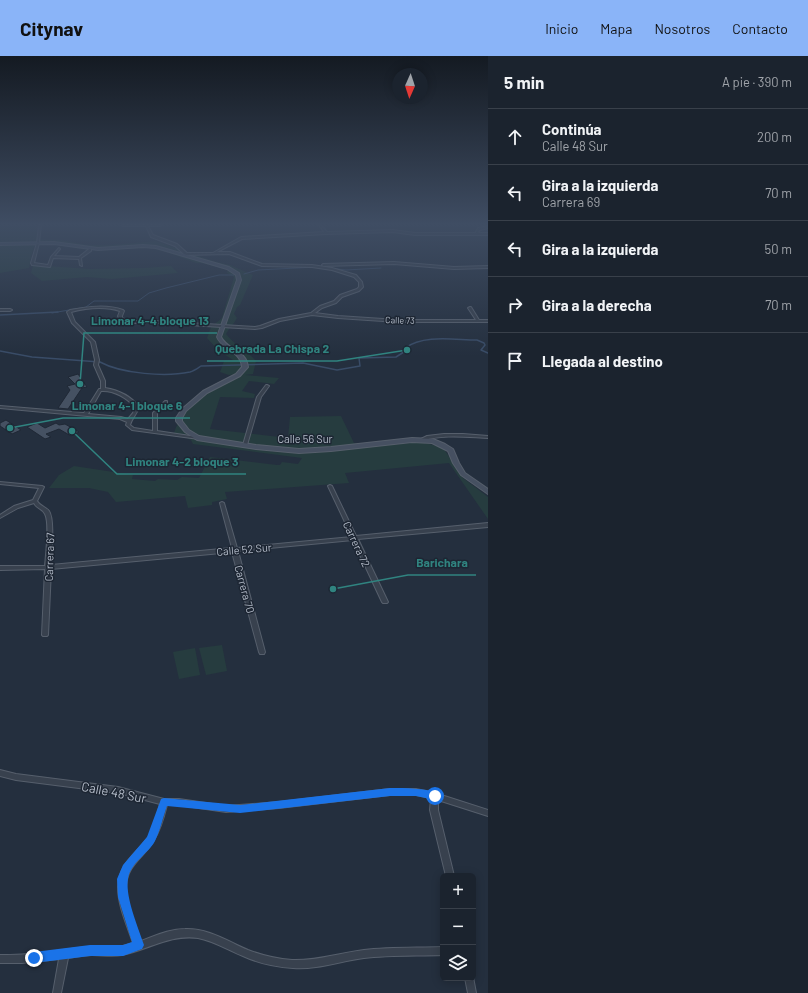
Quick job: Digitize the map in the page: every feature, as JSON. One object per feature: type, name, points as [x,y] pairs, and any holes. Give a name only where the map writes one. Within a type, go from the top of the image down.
[{"type":"street","points":[[197,438],[186,431],[179,421],[184,410],[204,392],[242,372],[246,367],[244,359],[220,340],[219,336],[239,280],[239,275],[229,269]]},
{"type":"street","points":[[103,389],[103,381],[93,342],[73,322],[70,311],[114,308],[122,311],[120,317],[123,321],[127,322],[223,325],[258,328],[278,320],[312,314],[321,307],[335,302],[340,296],[358,290],[361,287],[358,279],[352,275],[328,269]]},
{"type":"street","points":[[470,308],[478,321]]},
{"type":"street","points":[[0,310],[10,310]]},
{"type":"street","name":"Calle 73","points":[[312,314],[398,320],[488,321]]},
{"type":"street","points":[[245,445],[259,397],[268,386]]},
{"type":"street","points":[[0,407],[121,418],[129,421],[135,413],[137,406],[135,403],[121,395],[103,389]]},
{"type":"street","points":[[84,414],[96,395],[103,389]]},
{"type":"street","points":[[155,432],[155,413],[166,402]]},
{"type":"street","points":[[121,418],[135,413]]},
{"type":"street","name":"Calle 56 Sur","points":[[129,421],[128,425],[133,429],[245,445],[299,450],[422,440],[428,437],[488,437]]},
{"type":"street","points":[[422,440],[439,443],[451,450],[456,464],[463,474],[488,492]]},
{"type":"street","points":[[0,483],[42,487],[42,490],[35,501],[16,508],[0,518]]},
{"type":"street","name":"Carrera 72","points":[[330,486],[385,602]]},
{"type":"street","name":"Carrera 67","points":[[35,501],[37,505],[47,512],[50,523],[45,635]]},
{"type":"street","name":"Carrera 70","points":[[222,503],[262,652]]},
{"type":"street","name":"Calle 52 Sur","points":[[0,568],[49,568],[488,525]]},
{"type":"street","name":"Calle 48 Sur","points":[[0,773],[16,777],[118,790],[164,802],[240,809],[390,792],[416,792],[435,796],[488,813]]},
{"type":"street","points":[[435,796],[434,810],[449,873]]},
{"type":"street","points":[[138,945],[124,897],[123,879],[127,868],[134,858],[142,851],[151,839],[164,802]]},
{"type":"street","points":[[0,959],[23,959],[90,951],[123,950],[154,938],[176,934],[199,934],[220,940],[251,955],[277,962],[292,964],[323,962],[363,954],[440,951]]},
{"type":"street","points":[[56,993],[64,954]]},
{"type":"street","points":[[470,981],[472,993]]},
{"type":"green space","points":[[0,269],[25,269],[0,273]]},
{"type":"green space","points":[[32,269],[174,269],[178,273],[112,279],[87,277],[42,281],[31,273]]},
{"type":"green space","points":[[223,269],[239,269],[253,275],[240,305],[237,307],[234,314],[237,318],[226,334],[256,361],[253,374],[245,375],[279,378],[274,384],[249,381],[242,391],[255,394],[254,398],[220,397],[210,429],[288,438],[290,417],[341,416],[354,443],[371,447],[421,442],[438,446],[444,449],[463,478],[488,497],[488,519],[449,463],[345,473],[349,483],[225,492],[227,499],[212,502],[212,505],[188,508],[185,496],[116,502],[108,492],[89,488],[49,488],[59,475],[74,466],[133,475],[132,479],[155,481],[158,479],[177,480],[182,477],[199,478],[210,457],[277,465],[280,465],[282,462],[298,464],[302,458],[193,444],[191,440],[174,433],[179,422],[192,405],[209,391],[238,374],[229,375],[220,372],[224,361],[233,360],[218,350],[207,338],[211,327],[222,318],[234,277],[227,273],[228,270]]},
{"type":"green space","points":[[222,645],[227,671],[206,675],[199,648]]},
{"type":"green space","points":[[195,648],[200,675],[179,679],[173,652]]},
{"type":"building","points":[[78,374],[87,387],[82,388],[68,409],[58,408],[70,390],[67,386],[75,384],[68,377]]},
{"type":"building","points":[[6,420],[21,430],[12,434],[0,426],[0,423]]},
{"type":"building","points":[[37,423],[45,428],[56,423],[59,425],[65,424],[79,432],[71,436],[59,429],[46,434],[51,437],[45,439],[27,427]]},
{"type":"waterway","points":[[244,274],[258,270],[283,269]]},
{"type":"waterway","points":[[335,269],[346,270],[368,269]]},
{"type":"waterway","points":[[58,312],[86,307],[94,301],[138,301],[149,293],[166,288],[219,275],[234,275]]},
{"type":"waterway","points":[[0,315],[58,312]]},
{"type":"waterway","points":[[52,313],[58,312]]},
{"type":"waterway","points":[[0,351],[32,357],[100,362],[132,372],[157,374],[190,372],[201,366],[303,363],[337,370],[360,366],[359,358],[396,357],[407,350],[405,348],[430,339],[477,340],[484,343],[485,345],[481,350],[488,353]]},
{"type":"place","name":"Quebrada La Chispa 2","points":[[407,350]]},
{"type":"place","name":"Limonar 4-4 bloque 13","points":[[80,384]]},
{"type":"place","name":"Limonar 4-1 bloque 6","points":[[10,428]]},
{"type":"place","name":"Limonar 4-2 bloque 3","points":[[72,431]]},
{"type":"place","name":"Barichara","points":[[333,589]]},
{"type":"route","points":[[34,958],[90,951],[123,950],[138,945],[125,904],[123,879],[127,868],[134,858],[142,851],[151,839],[160,818],[164,802],[179,802],[226,809],[240,809],[390,792],[416,792],[435,796]]}]
